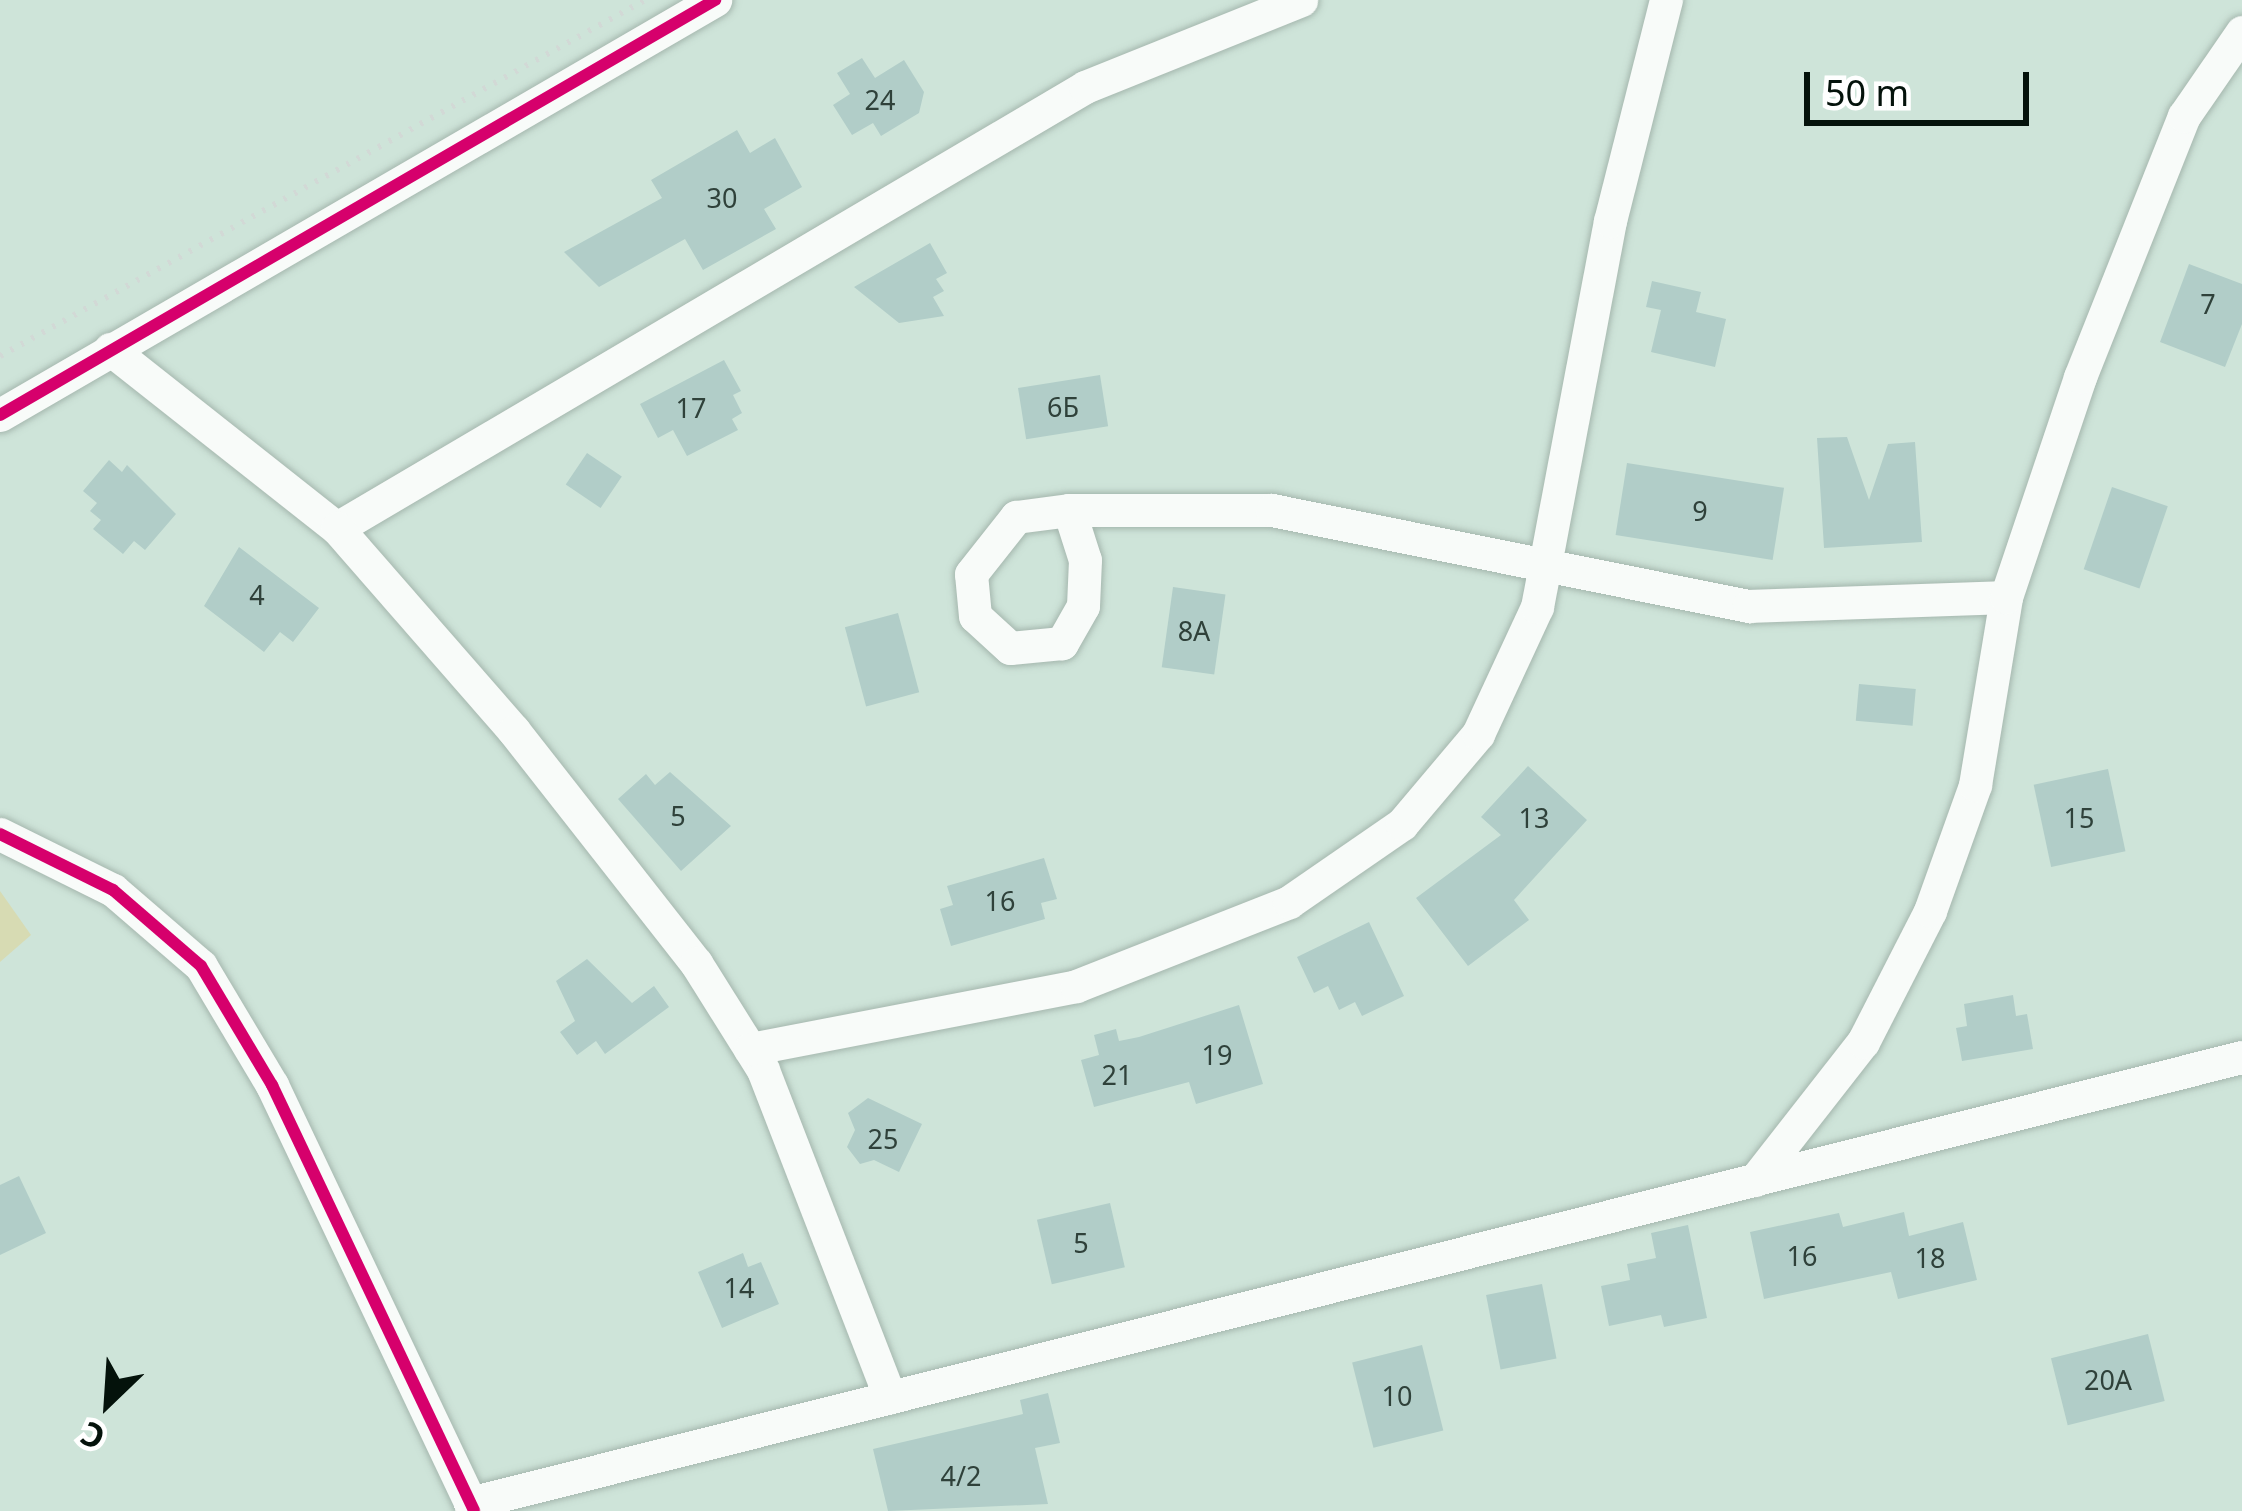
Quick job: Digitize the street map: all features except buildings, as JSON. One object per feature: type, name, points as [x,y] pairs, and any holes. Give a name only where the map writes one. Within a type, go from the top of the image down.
[{"type":"street","points":[[0,416],[715,0]]},
{"type":"street","points":[[338,528],[1085,87],[1300,0]]},
{"type":"street","points":[[750,1049],[1076,986],[1289,902],[1402,824],[1478,734],[1537,608],[1610,221],[1666,0]]},
{"type":"street","points":[[1754,1180],[1863,1042],[1930,911],[1975,785],[2006,597],[2080,377],[2184,116],[2242,32]]},
{"type":"street","points":[[110,349],[338,528],[528,748],[696,963],[750,1049],[890,1397]]},
{"type":"street","points":[[1069,510],[1273,510],[1545,571],[1749,606],[2006,597]]},
{"type":"street","points":[[0,834],[113,890],[201,966],[272,1085],[472,1507],[890,1397],[2242,1057]]},
{"type":"path","points":[[0,356],[645,0]]},
{"type":"green space","points":[[0,891],[31,935],[0,962]]},
{"type":"cycle path","points":[[0,415],[715,0]]},
{"type":"cycle path","points":[[0,834],[113,890],[201,966],[272,1085],[474,1511]]}]
